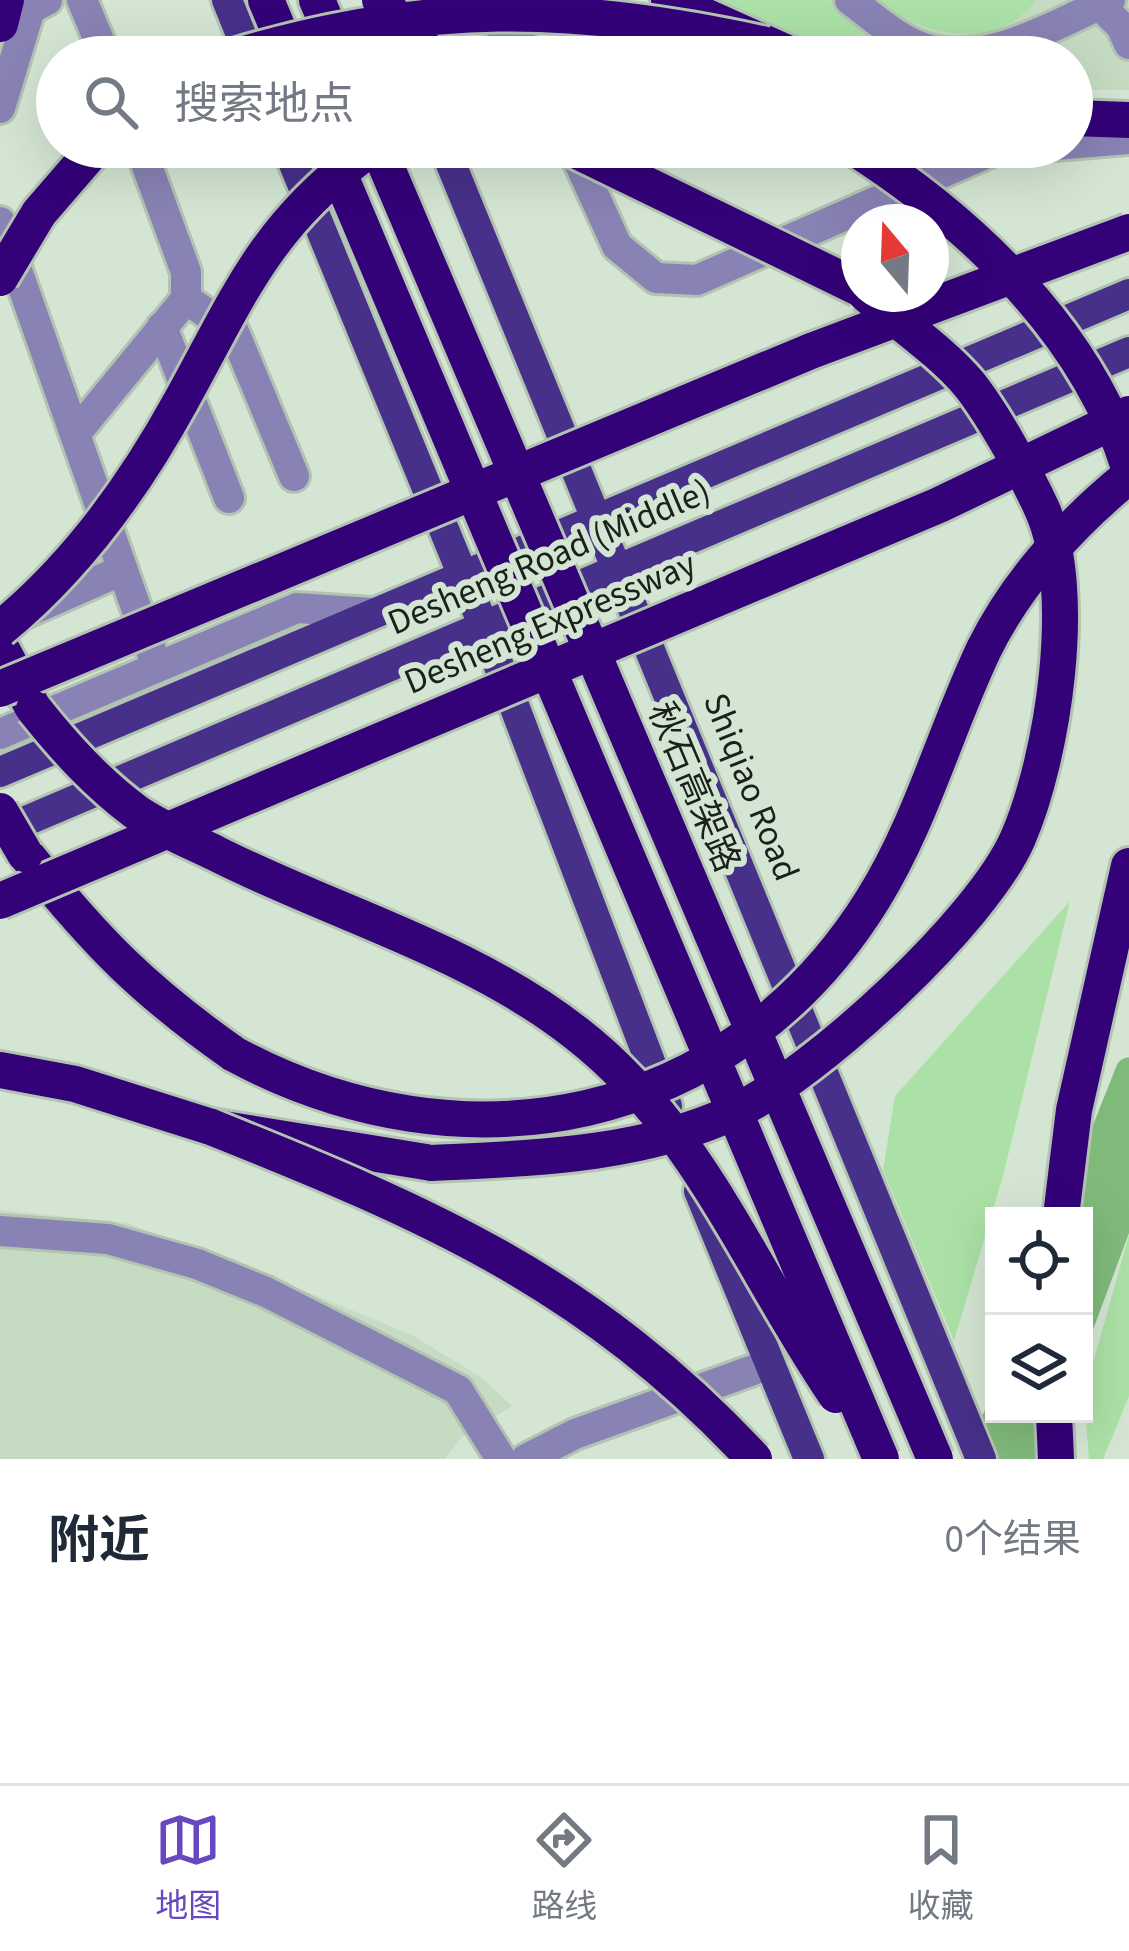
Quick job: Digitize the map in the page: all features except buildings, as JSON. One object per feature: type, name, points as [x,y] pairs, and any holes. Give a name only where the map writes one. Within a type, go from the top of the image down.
[{"type":"highway","points":[[0,24],[6,0]]},
{"type":"highway","points":[[266,0],[281,36]]},
{"type":"highway","points":[[317,0],[332,36]]},
{"type":"highway","points":[[381,0],[414,36]]},
{"type":"highway","points":[[669,0],[748,36]]},
{"type":"highway","points":[[285,36],[363,13],[457,3],[586,7],[715,36]]},
{"type":"highway","points":[[1093,119],[1129,120]]},
{"type":"highway","points":[[2,250],[78,168]]},
{"type":"highway","points":[[337,168],[880,1459]]},
{"type":"highway","points":[[0,626],[51,587],[117,501],[179,406],[255,261],[323,184],[345,168]]},
{"type":"highway","name":"秋石高架路","points":[[384,168],[935,1459]]},
{"type":"highway","points":[[614,168],[841,278]]},
{"type":"highway","points":[[0,811],[26,854],[100,946],[192,1024],[290,1084],[379,1110],[459,1122],[520,1121],[617,1100],[735,1042],[785,1006],[837,952],[902,844],[984,649],[1012,602],[1068,532],[1129,472],[1097,395],[1027,294],[942,209],[883,168]]},
{"type":"highway","points":[[0,689],[811,351],[1129,232]]},
{"type":"highway","points":[[211,1127],[431,1162],[591,1155],[734,1112],[850,1032],[940,946],[1018,840],[1052,720],[1062,615],[1044,513],[969,384],[887,312]]},
{"type":"highway","name":"Desheng Expressway","points":[[0,901],[939,505],[1129,414]]},
{"type":"highway","points":[[0,646],[34,709],[80,766],[140,815],[484,975],[577,1033],[614,1066],[662,1118],[718,1192],[816,1366],[880,1459]]},
{"type":"highway","points":[[1062,1207],[1074,1110],[1126,897],[1129,866]]},
{"type":"highway","points":[[0,1070],[75,1084],[211,1127],[447,1226],[572,1299],[706,1408],[754,1459]]},
{"type":"highway","points":[[1055,1423],[1057,1459]]},
{"type":"main road","points":[[227,0],[242,36]]},
{"type":"main road","points":[[381,0],[397,36]]},
{"type":"main road","points":[[296,168],[484,627],[767,1365],[809,1459]]},
{"type":"main road","name":"Shiqiao Road","points":[[453,168],[621,569],[981,1459]]},
{"type":"main road","name":"Desheng Road (Middle)","points":[[0,772],[1129,294]]},
{"type":"main road","name":"Desheng Road (Middle)","points":[[0,832],[1129,352]]},
{"type":"street","points":[[0,108],[30,9],[47,0]]},
{"type":"street","points":[[82,0],[97,36]]},
{"type":"street","points":[[528,36],[544,0]]},
{"type":"street","points":[[850,0],[908,36]]},
{"type":"street","points":[[1024,36],[1101,2],[1129,44]]},
{"type":"street","points":[[1093,143],[1129,140]]},
{"type":"street","points":[[76,433],[186,299],[186,272],[148,168]]},
{"type":"street","points":[[581,168],[617,246],[656,278],[697,280],[953,168]]},
{"type":"street","points":[[2,250],[76,433],[120,572],[158,667]]},
{"type":"street","points":[[186,299],[234,332],[294,476]]},
{"type":"street","points":[[163,327],[229,498]]},
{"type":"street","points":[[0,626],[120,572]]},
{"type":"street","points":[[0,734],[297,608],[371,613]]},
{"type":"street","points":[[0,1232],[107,1238],[197,1264],[266,1292],[458,1390],[501,1459]]},
{"type":"street","points":[[526,1459],[575,1434],[767,1365]]},
{"type":"shaded area","points":[[709,0],[829,0],[884,36],[787,36]]},
{"type":"shaded area","points":[[734,0],[1129,0],[1129,90],[1093,90],[1093,36],[822,36]]},
{"type":"shaded area","points":[[874,0],[1036,0],[1000,28],[957,34],[913,22]]},
{"type":"shaded area","points":[[1070,901],[1003,1176],[994,1207],[985,1207],[985,1237],[954,1341],[883,1170],[895,1096]]},
{"type":"shaded area","points":[[1129,1071],[1129,1233],[1093,1330],[1093,1207],[1075,1207]]},
{"type":"shaded area","points":[[0,1210],[126,1223],[241,1265],[412,1335],[482,1378],[512,1406],[461,1438],[445,1459],[0,1459]]},
{"type":"shaded area","points":[[1129,1235],[1129,1396],[1103,1459],[1089,1459],[1086,1423],[1093,1423],[1093,1363]]},
{"type":"shaded area","points":[[985,1410],[985,1423],[1055,1423],[1037,1459],[962,1459]]},
{"type":"waterway","points":[[1075,1207],[1129,1071]]}]
